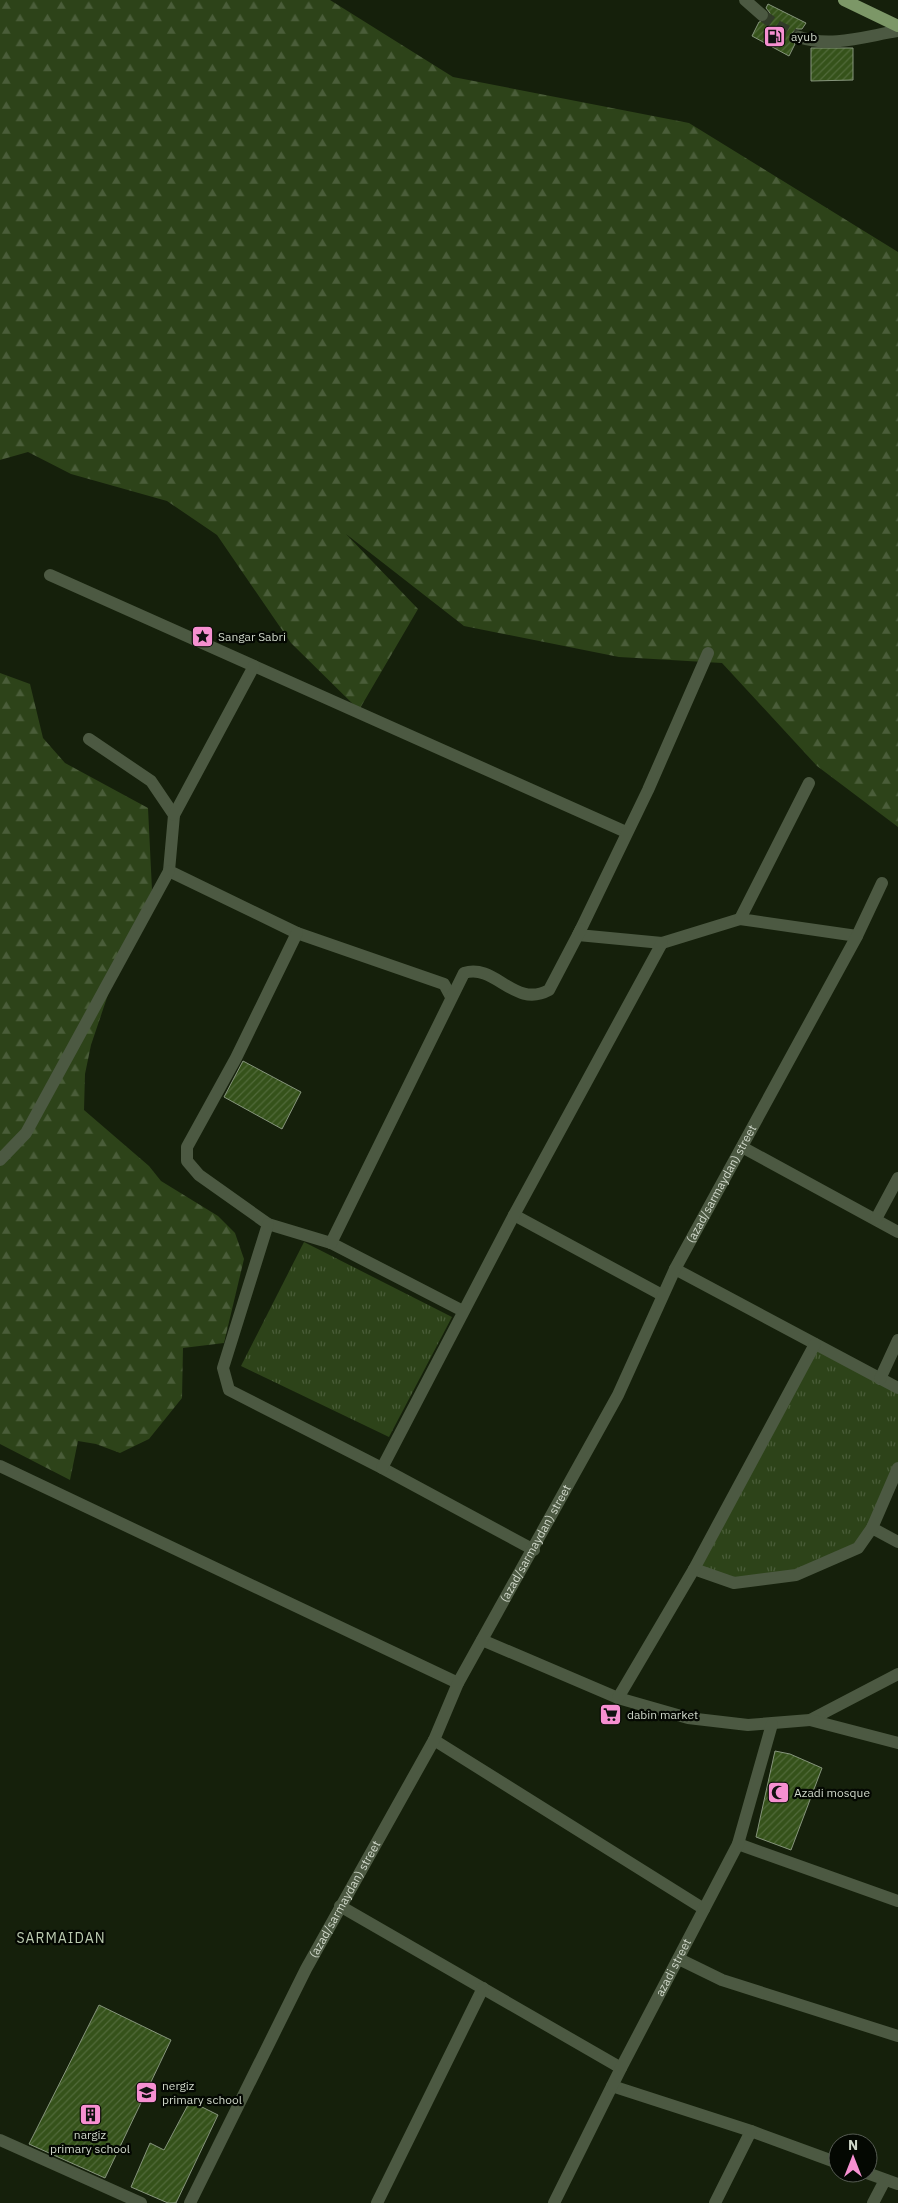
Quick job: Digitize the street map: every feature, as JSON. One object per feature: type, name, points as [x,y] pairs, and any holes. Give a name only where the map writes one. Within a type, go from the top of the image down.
[{"type":"main road","points":[[844,0],[898,26]]},
{"type":"street","points":[[745,0],[762,15]]},
{"type":"street","points":[[799,37],[826,41],[850,40],[898,31]]},
{"type":"street","points":[[50,575],[626,832]]},
{"type":"street","points":[[708,653],[648,790],[626,832],[578,935],[662,943],[740,919],[857,936]]},
{"type":"street","points":[[0,1160],[26,1133],[169,870],[174,815],[254,666]]},
{"type":"street","points":[[89,739],[151,781],[174,815]]},
{"type":"street","points":[[740,919],[809,783]]},
{"type":"street","points":[[169,870],[298,933],[444,984],[451,997]]},
{"type":"street","name":"(azad/sarmaydan) street","points":[[190,2203],[340,1906],[434,1740],[458,1683],[534,1550],[618,1395],[675,1269],[857,936],[882,883]]},
{"type":"street","points":[[331,1243],[447,1011],[451,997],[464,973],[471,971],[485,974],[528,996],[540,995],[549,990],[581,929]]},
{"type":"street","points":[[298,933],[236,1058],[188,1147],[188,1161],[199,1175],[268,1224],[331,1243],[463,1311]]},
{"type":"street","points":[[382,1468],[514,1215],[662,943]]},
{"type":"street","points":[[742,1147],[898,1232]]},
{"type":"street","points":[[876,1219],[898,1178]]},
{"type":"street","points":[[514,1215],[662,1295]]},
{"type":"street","points":[[268,1224],[223,1368],[229,1390],[382,1468],[534,1550]]},
{"type":"street","points":[[675,1269],[898,1388]]},
{"type":"street","points":[[880,1379],[898,1340]]},
{"type":"street","points":[[618,1698],[694,1569],[815,1344]]},
{"type":"street","points":[[0,1466],[458,1683]]},
{"type":"street","points":[[694,1569],[734,1583],[796,1575],[858,1548],[872,1528],[898,1468]]},
{"type":"street","points":[[872,1528],[898,1542]]},
{"type":"street","points":[[482,1640],[618,1698],[688,1718],[748,1725],[810,1720],[898,1742]]},
{"type":"street","points":[[810,1720],[898,1674]]},
{"type":"street","name":"azadi street","points":[[554,2203],[621,2068],[680,1959],[738,1844],[772,1724]]},
{"type":"street","points":[[434,1740],[704,1909]]},
{"type":"street","points":[[738,1844],[898,1901]]},
{"type":"street","points":[[340,1906],[621,2068]]},
{"type":"street","points":[[680,1959],[722,1980],[898,2036]]},
{"type":"street","points":[[377,2203],[483,1988]]},
{"type":"street","points":[[612,2086],[751,2131],[828,2158]]},
{"type":"street","points":[[715,2203],[751,2131]]},
{"type":"street","points":[[0,2140],[141,2203]]},
{"type":"street","points":[[878,2177],[898,2184]]},
{"type":"street","points":[[873,2203],[885,2180]]},
{"type":"green space","points":[[0,0],[330,0],[453,77],[689,123],[898,252],[898,827],[817,766],[722,663],[619,657],[464,626],[346,534],[418,609],[359,710],[291,643],[217,535],[167,501],[71,474],[28,452],[0,460]]},
{"type":"green space","points":[[0,673],[30,684],[43,738],[65,763],[148,808],[152,890],[121,956],[91,1045],[85,1074],[84,1110],[149,1166],[161,1181],[218,1216],[235,1233],[244,1259],[224,1343],[183,1348],[182,1398],[149,1439],[120,1453],[96,1444],[78,1441],[70,1480],[0,1444]]},
{"type":"green space","points":[[304,1242],[452,1317],[389,1437],[241,1366]]},
{"type":"green space","points":[[815,1344],[898,1388],[898,1468],[858,1548],[796,1575],[734,1583],[694,1569]]},
{"type":"building","points":[[768,4],[806,23],[802,29],[796,29],[791,35],[791,40],[795,44],[789,56],[752,36],[759,22],[768,20],[770,13],[766,8]]},
{"type":"building","points":[[811,48],[853,48],[853,80],[811,81]]},
{"type":"building","points":[[243,1061],[301,1092],[282,1129],[224,1097]]},
{"type":"building","points":[[775,1751],[790,1754],[822,1768],[791,1850],[756,1837]]},
{"type":"building","name":"nargiz primary school","points":[[99,2005],[171,2040],[105,2178],[29,2144]]},
{"type":"building","points":[[190,2101],[218,2115],[176,2203],[168,2203],[131,2187],[150,2143],[164,2150]]},
{"type":"tunnel","points":[[762,15],[777,26],[799,37]]},
{"type":"place","name":"ayub","points":[[775,37]]},
{"type":"place","name":"Sangar Sabri","points":[[202,637]]},
{"type":"place","name":"dabin market","points":[[611,1715]]},
{"type":"place","name":"Azadi mosque","points":[[778,1793]]},
{"type":"place","name":"nergiz primary school","points":[[146,2093]]},
{"type":"place","name":"nargiz primary school","points":[[90,2114]]},
{"type":"district","name":"SARMAIDAN","points":[[61,1938]]}]
